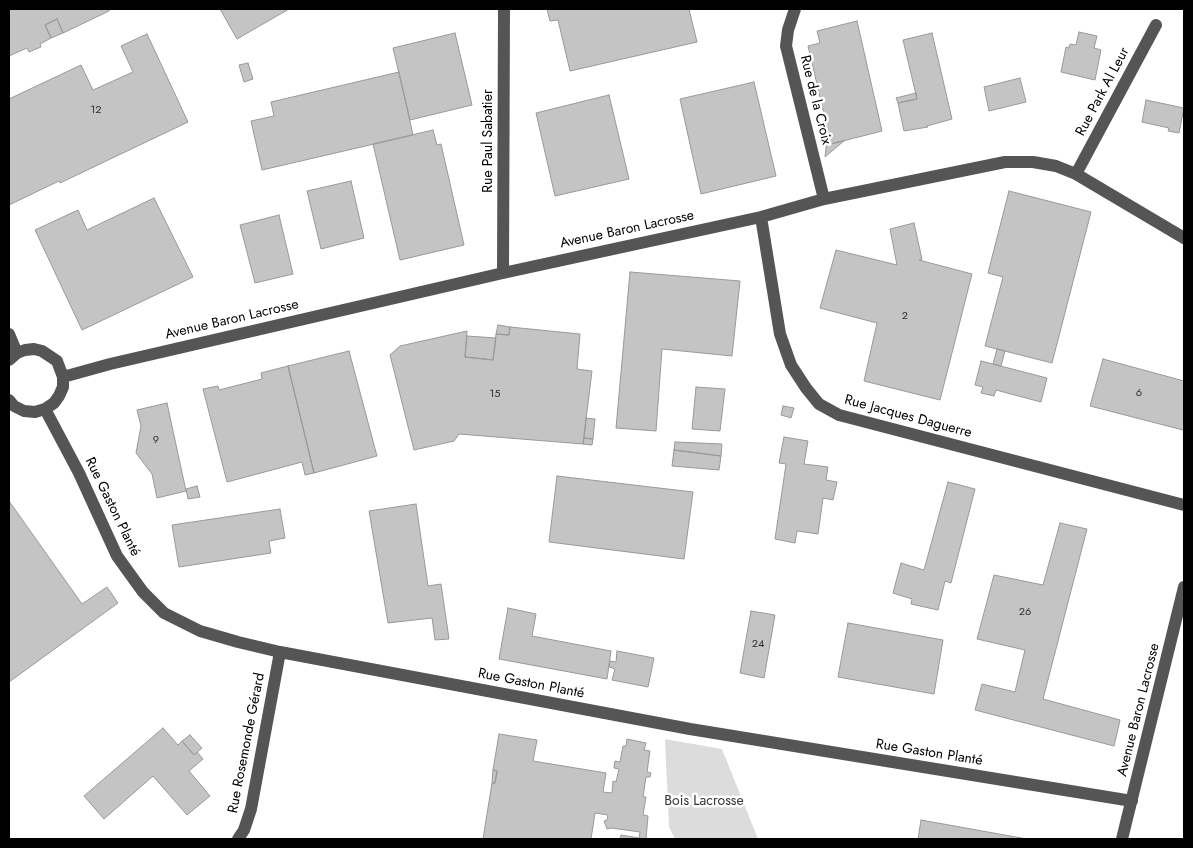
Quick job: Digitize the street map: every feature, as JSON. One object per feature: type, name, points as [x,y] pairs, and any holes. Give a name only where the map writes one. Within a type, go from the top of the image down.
[{"type":"street","name":"Rue Paul Sabatier","points":[[503,272],[504,9]]},
{"type":"street","name":"Rue de la Croix","points":[[795,9],[788,30],[786,46],[824,199]]},
{"type":"street","name":"Rue Park Al Leur","points":[[1076,174],[1156,25]]},
{"type":"street","name":"Avenue Baron Lacrosse","points":[[63,377],[110,364],[503,272],[761,217],[824,199],[1005,162],[1033,162],[1056,166],[1076,174],[1184,238]]},
{"type":"street","name":"Rue Jacques Daguerre","points":[[761,217],[780,334],[791,365],[819,404],[839,415],[1184,505]]},
{"type":"street","points":[[9,334],[13,357],[34,349],[50,355],[57,361],[63,377],[60,396],[46,409],[35,412],[24,410],[14,406],[9,400]]},
{"type":"street","name":"Rue Gaston Planté","points":[[46,409],[79,473],[117,556],[143,592],[164,613],[200,631],[280,652],[690,730],[1132,802]]},
{"type":"street","name":"Avenue Baron Lacrosse","points":[[1122,839],[1184,587]]},
{"type":"street","name":"Rue Rosemonde Gérard","points":[[238,839],[244,830],[251,809],[280,652]]},
{"type":"green space","name":"Bois Lacrosse","points":[[665,739],[722,749],[758,839],[675,839],[669,827]]},
{"type":"building","points":[[9,9],[109,9],[109,11],[63,33],[57,19],[45,25],[51,38],[40,44],[41,47],[29,52],[27,48],[9,56]]},
{"type":"building","points":[[220,9],[289,9],[237,39]]},
{"type":"building","points":[[547,9],[689,9],[697,42],[570,71],[558,20],[550,21]]},
{"type":"building","points":[[57,19],[63,33],[51,38],[45,25]]},
{"type":"building","points":[[857,21],[882,131],[831,144],[808,46],[820,43],[817,31]]},
{"type":"building","points":[[1079,32],[1097,36],[1094,48],[1101,50],[1095,80],[1061,72],[1066,47],[1069,48],[1070,44],[1076,45]]},
{"type":"building","points":[[455,33],[472,105],[410,120],[393,48]]},
{"type":"building","points":[[932,33],[952,119],[928,127],[904,131],[898,103],[917,99],[903,40]]},
{"type":"building","points":[[147,34],[188,122],[9,205],[9,99],[81,65],[93,90],[133,72],[121,46]]},
{"type":"building","points":[[248,63],[253,79],[244,82],[239,65]]},
{"type":"building","points":[[399,72],[413,135],[262,170],[251,121],[274,116],[271,102]]},
{"type":"building","points":[[1020,78],[1026,102],[989,111],[984,87]]},
{"type":"building","points":[[754,82],[776,176],[701,194],[680,99]]},
{"type":"building","points":[[916,93],[917,99],[898,103],[896,98]]},
{"type":"building","points":[[609,95],[629,179],[555,196],[536,113]]},
{"type":"building","points":[[1146,100],[1184,108],[1179,133],[1168,131],[1169,128],[1142,122]]},
{"type":"building","points":[[828,129],[831,144],[845,140],[825,157]]},
{"type":"building","points":[[433,130],[437,145],[441,144],[464,245],[400,260],[373,144]]},
{"type":"building","points":[[351,181],[364,238],[321,249],[307,191]]},
{"type":"building","points":[[1009,191],[1091,212],[1052,363],[985,346],[1003,277],[988,273]]},
{"type":"building","points":[[154,198],[193,277],[82,330],[35,230],[78,210],[87,230]]},
{"type":"building","points":[[279,215],[293,274],[255,283],[240,225]]},
{"type":"building","points":[[914,223],[922,259],[919,260],[972,274],[940,400],[864,381],[877,323],[820,308],[836,250],[897,265],[890,229]]},
{"type":"building","points":[[630,272],[740,281],[732,356],[662,349],[656,431],[616,428]]},
{"type":"building","points":[[498,325],[510,327],[509,335],[496,334]]},
{"type":"building","points":[[510,327],[580,334],[577,369],[592,371],[583,444],[459,434],[454,441],[414,450],[390,355],[400,346],[467,331],[465,357],[493,360],[496,334],[509,335]]},
{"type":"building","points":[[467,336],[496,338],[493,360],[465,357]]},
{"type":"building","points":[[997,349],[1005,351],[1001,366],[993,364]]},
{"type":"building","points":[[349,351],[377,456],[314,473],[288,366]]},
{"type":"building","points":[[1103,359],[1184,381],[1183,430],[1090,406]]},
{"type":"building","points":[[981,361],[1047,378],[1041,402],[996,390],[994,396],[981,393],[983,387],[975,385]]},
{"type":"building","points":[[288,366],[314,473],[305,475],[302,462],[227,482],[203,389],[218,386],[219,390],[262,379],[261,373]]},
{"type":"building","points":[[696,387],[725,389],[720,431],[692,429]]},
{"type":"building","points":[[167,403],[186,491],[157,498],[152,474],[136,453],[141,426],[137,410]]},
{"type":"building","points":[[783,406],[794,408],[791,418],[781,415]]},
{"type":"building","points":[[586,418],[595,419],[593,439],[584,438]]},
{"type":"building","points":[[784,437],[808,441],[804,464],[828,467],[826,480],[837,482],[833,500],[823,498],[818,534],[797,531],[795,543],[775,539],[786,464],[779,463]]},
{"type":"building","points":[[584,438],[593,439],[592,445],[583,444]]},
{"type":"building","points":[[675,442],[722,444],[721,456],[674,450]]},
{"type":"building","points":[[674,450],[721,456],[719,470],[672,466]]},
{"type":"building","points":[[557,476],[693,492],[684,559],[549,542]]},
{"type":"building","points":[[948,482],[975,489],[951,583],[945,581],[938,610],[911,604],[912,599],[893,593],[901,563],[924,570]]},
{"type":"building","points":[[197,486],[200,497],[188,499],[186,489]]},
{"type":"building","points":[[9,501],[82,604],[107,587],[118,603],[9,682]]},
{"type":"building","points":[[416,504],[428,586],[441,584],[449,639],[435,640],[432,618],[388,623],[369,511]]},
{"type":"building","points":[[280,509],[285,538],[269,541],[271,553],[179,567],[172,525]]},
{"type":"building","points":[[1060,523],[1087,529],[1043,699],[1120,720],[1114,746],[975,710],[982,684],[1015,692],[1025,650],[977,639],[994,575],[1043,585]]},
{"type":"building","points":[[508,608],[536,614],[532,636],[611,651],[607,679],[499,659]]},
{"type":"building","points":[[751,611],[775,615],[764,678],[740,673]]},
{"type":"building","points":[[848,623],[943,640],[934,694],[838,677]]},
{"type":"building","points":[[617,651],[654,658],[648,687],[612,680],[615,669],[609,667],[610,661],[616,662]]},
{"type":"building","points":[[163,728],[178,745],[182,741],[194,755],[197,752],[203,759],[189,771],[210,796],[187,815],[153,776],[104,819],[84,796]]},
{"type":"building","points":[[499,734],[537,740],[533,761],[606,773],[603,792],[612,793],[613,781],[616,782],[619,769],[614,768],[615,761],[620,762],[623,746],[626,746],[627,739],[646,743],[644,750],[650,751],[647,772],[651,773],[650,777],[646,777],[643,797],[646,797],[643,815],[648,816],[646,839],[620,839],[621,835],[639,838],[640,832],[607,829],[604,821],[607,820],[608,815],[595,813],[591,839],[483,839],[492,783],[495,783],[497,771],[493,770]]},
{"type":"building","points":[[190,735],[202,748],[194,755],[182,741]]},
{"type":"building","points":[[493,770],[497,771],[495,783],[492,783]]},
{"type":"building","points":[[921,820],[1027,839],[918,839]]}]
